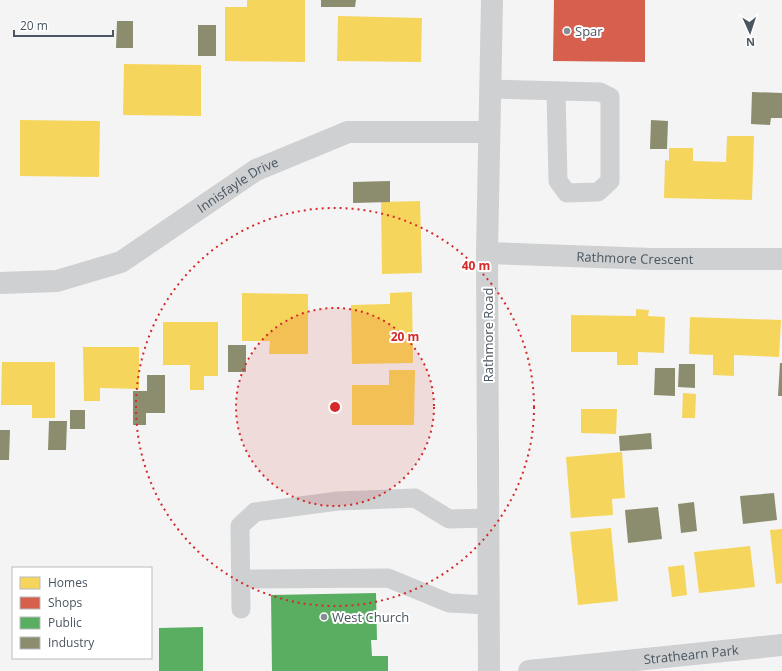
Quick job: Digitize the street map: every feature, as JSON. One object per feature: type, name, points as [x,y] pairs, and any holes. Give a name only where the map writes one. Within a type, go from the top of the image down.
[{"type":"street","name":"Rathmore Road","points":[[489,671],[487,253],[492,0]]},
{"type":"street","name":"Innisfayle Drive","points":[[0,283],[57,281],[121,262],[256,170],[348,132],[490,132]]},
{"type":"street","name":"Rathmore Crescent","points":[[487,253],[652,259],[782,259]]},
{"type":"street","name":"Strathearn Park","points":[[529,671],[782,645]]},
{"type":"lane","points":[[490,89],[600,92],[610,97],[610,181],[598,192],[567,193],[558,181],[556,91]]},
{"type":"lane","points":[[241,609],[240,526],[254,512],[338,501],[415,498],[449,519],[489,518]]},
{"type":"lane","points":[[241,579],[388,578],[449,603],[488,605]]},
{"type":"building: Homes","points":[[247,0],[305,0],[305,62],[225,61],[225,7],[247,7]]},
{"type":"building: Homes","points":[[338,16],[422,18],[421,62],[337,61]]},
{"type":"building: Homes","points":[[124,64],[201,65],[201,116],[123,115]]},
{"type":"building: Homes","points":[[20,120],[100,121],[99,177],[20,176]]},
{"type":"building: Homes","points":[[727,136],[754,136],[752,200],[664,198],[665,160],[669,161],[669,148],[693,148],[693,161],[726,162]]},
{"type":"building: Homes","points":[[420,201],[422,273],[382,274],[381,202]]},
{"type":"building: Homes","points":[[412,292],[413,363],[352,364],[351,305],[390,304],[390,293]]},
{"type":"building: Homes","points":[[242,293],[308,294],[308,354],[269,354],[270,341],[242,341]]},
{"type":"building: Homes","points":[[636,309],[649,310],[648,316],[665,317],[664,353],[638,352],[638,365],[617,365],[617,352],[571,352],[571,315],[636,316]]},
{"type":"building: Homes","points":[[690,317],[781,320],[779,357],[734,355],[734,376],[713,375],[713,355],[689,354]]},
{"type":"building: Homes","points":[[163,322],[218,322],[218,376],[204,376],[204,390],[190,390],[190,365],[163,365]]},
{"type":"building: Homes","points":[[83,347],[139,347],[139,389],[100,388],[100,401],[84,401]]},
{"type":"building: Homes","points":[[2,362],[55,362],[55,418],[32,418],[32,405],[1,405]]},
{"type":"building: Homes","points":[[389,370],[415,370],[414,425],[352,425],[352,385],[389,385]]},
{"type":"building: Homes","points":[[683,393],[696,394],[695,418],[682,418]]},
{"type":"building: Homes","points":[[581,409],[617,409],[616,434],[581,433]]},
{"type":"building: Homes","points":[[622,452],[625,498],[612,499],[613,515],[571,518],[566,457]]},
{"type":"building: Homes","points":[[611,528],[618,601],[578,605],[570,532]]},
{"type":"building: Homes","points":[[782,529],[782,583],[776,584],[770,530]]},
{"type":"building: Homes","points":[[750,546],[755,587],[699,593],[694,552]]},
{"type":"building: Homes","points":[[684,565],[687,595],[672,597],[668,567]]},
{"type":"building: Shops","points":[[554,0],[645,0],[645,62],[553,61]]},
{"type":"building: Public","name":"West Church","points":[[376,593],[377,640],[371,640],[372,656],[388,656],[388,671],[272,671],[271,595]]},
{"type":"building: Public","points":[[203,627],[203,671],[159,671],[159,628]]},
{"type":"building: Industry","points":[[321,0],[356,0],[355,7],[321,7]]},
{"type":"building: Industry","points":[[117,21],[133,21],[133,48],[116,48]]},
{"type":"building: Industry","points":[[198,25],[216,25],[216,56],[198,56]]},
{"type":"building: Industry","points":[[752,92],[782,93],[782,118],[771,118],[770,125],[751,124]]},
{"type":"building: Industry","points":[[651,120],[668,121],[667,149],[650,149]]},
{"type":"building: Industry","points":[[390,181],[390,202],[353,203],[353,182]]},
{"type":"building: Industry","points":[[228,345],[246,345],[246,372],[228,372]]},
{"type":"building: Industry","points":[[780,363],[782,363],[782,396],[778,396]]},
{"type":"building: Industry","points":[[679,364],[695,364],[695,388],[678,387]]},
{"type":"building: Industry","points":[[655,368],[675,368],[675,396],[654,395]]},
{"type":"building: Industry","points":[[147,375],[165,375],[165,413],[146,413],[146,425],[133,425],[133,391],[147,391]]},
{"type":"building: Industry","points":[[70,410],[85,410],[85,429],[70,429]]},
{"type":"building: Industry","points":[[49,421],[67,421],[66,450],[48,450]]},
{"type":"building: Industry","points":[[0,430],[10,430],[9,460],[0,460]]},
{"type":"building: Industry","points":[[651,433],[652,449],[620,451],[619,436]]},
{"type":"building: Industry","points":[[774,493],[777,520],[743,524],[740,496]]},
{"type":"building: Industry","points":[[694,502],[697,531],[681,533],[678,504]]},
{"type":"building: Industry","points":[[658,507],[662,539],[628,543],[625,510]]},
{"type":"place","name":"Spar","points":[[567,31]]},
{"type":"place","name":"West Church","points":[[324,617]]}]
